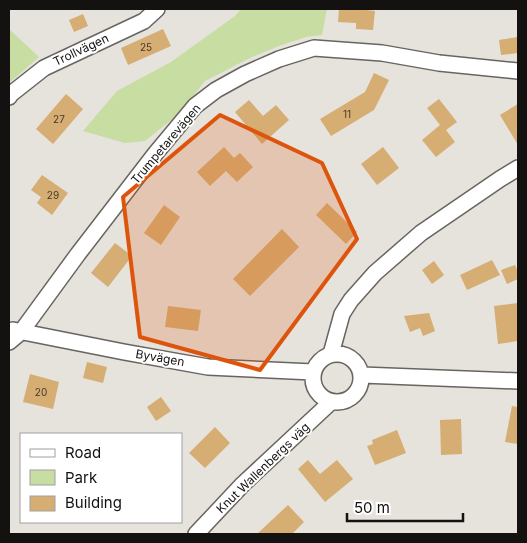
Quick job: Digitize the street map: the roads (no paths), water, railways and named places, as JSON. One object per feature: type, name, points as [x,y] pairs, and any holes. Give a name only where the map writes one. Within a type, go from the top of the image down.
[{"type":"street","name":"Trollvägen","points":[[9,97],[44,68],[144,20],[157,9]]},
{"type":"street","name":"Trumpetarevägen","points":[[9,342],[15,330],[78,254],[149,161],[195,106],[216,90],[238,78],[279,59],[314,48],[382,53],[439,63],[518,71]]},
{"type":"street","points":[[331,354],[342,314],[351,300],[374,273],[422,233],[518,168]]},
{"type":"street","name":"Byvägen","points":[[15,330],[208,367],[313,372]]},
{"type":"street","points":[[331,354],[340,354],[352,358],[358,365],[362,375],[358,391],[352,398],[344,402],[331,402],[324,399],[318,394],[314,385],[313,372],[319,361],[331,354]]},
{"type":"street","points":[[362,375],[518,381]]},
{"type":"street","name":"Knut Wallenbergs väg","points":[[196,534],[243,484],[331,402]]}]
